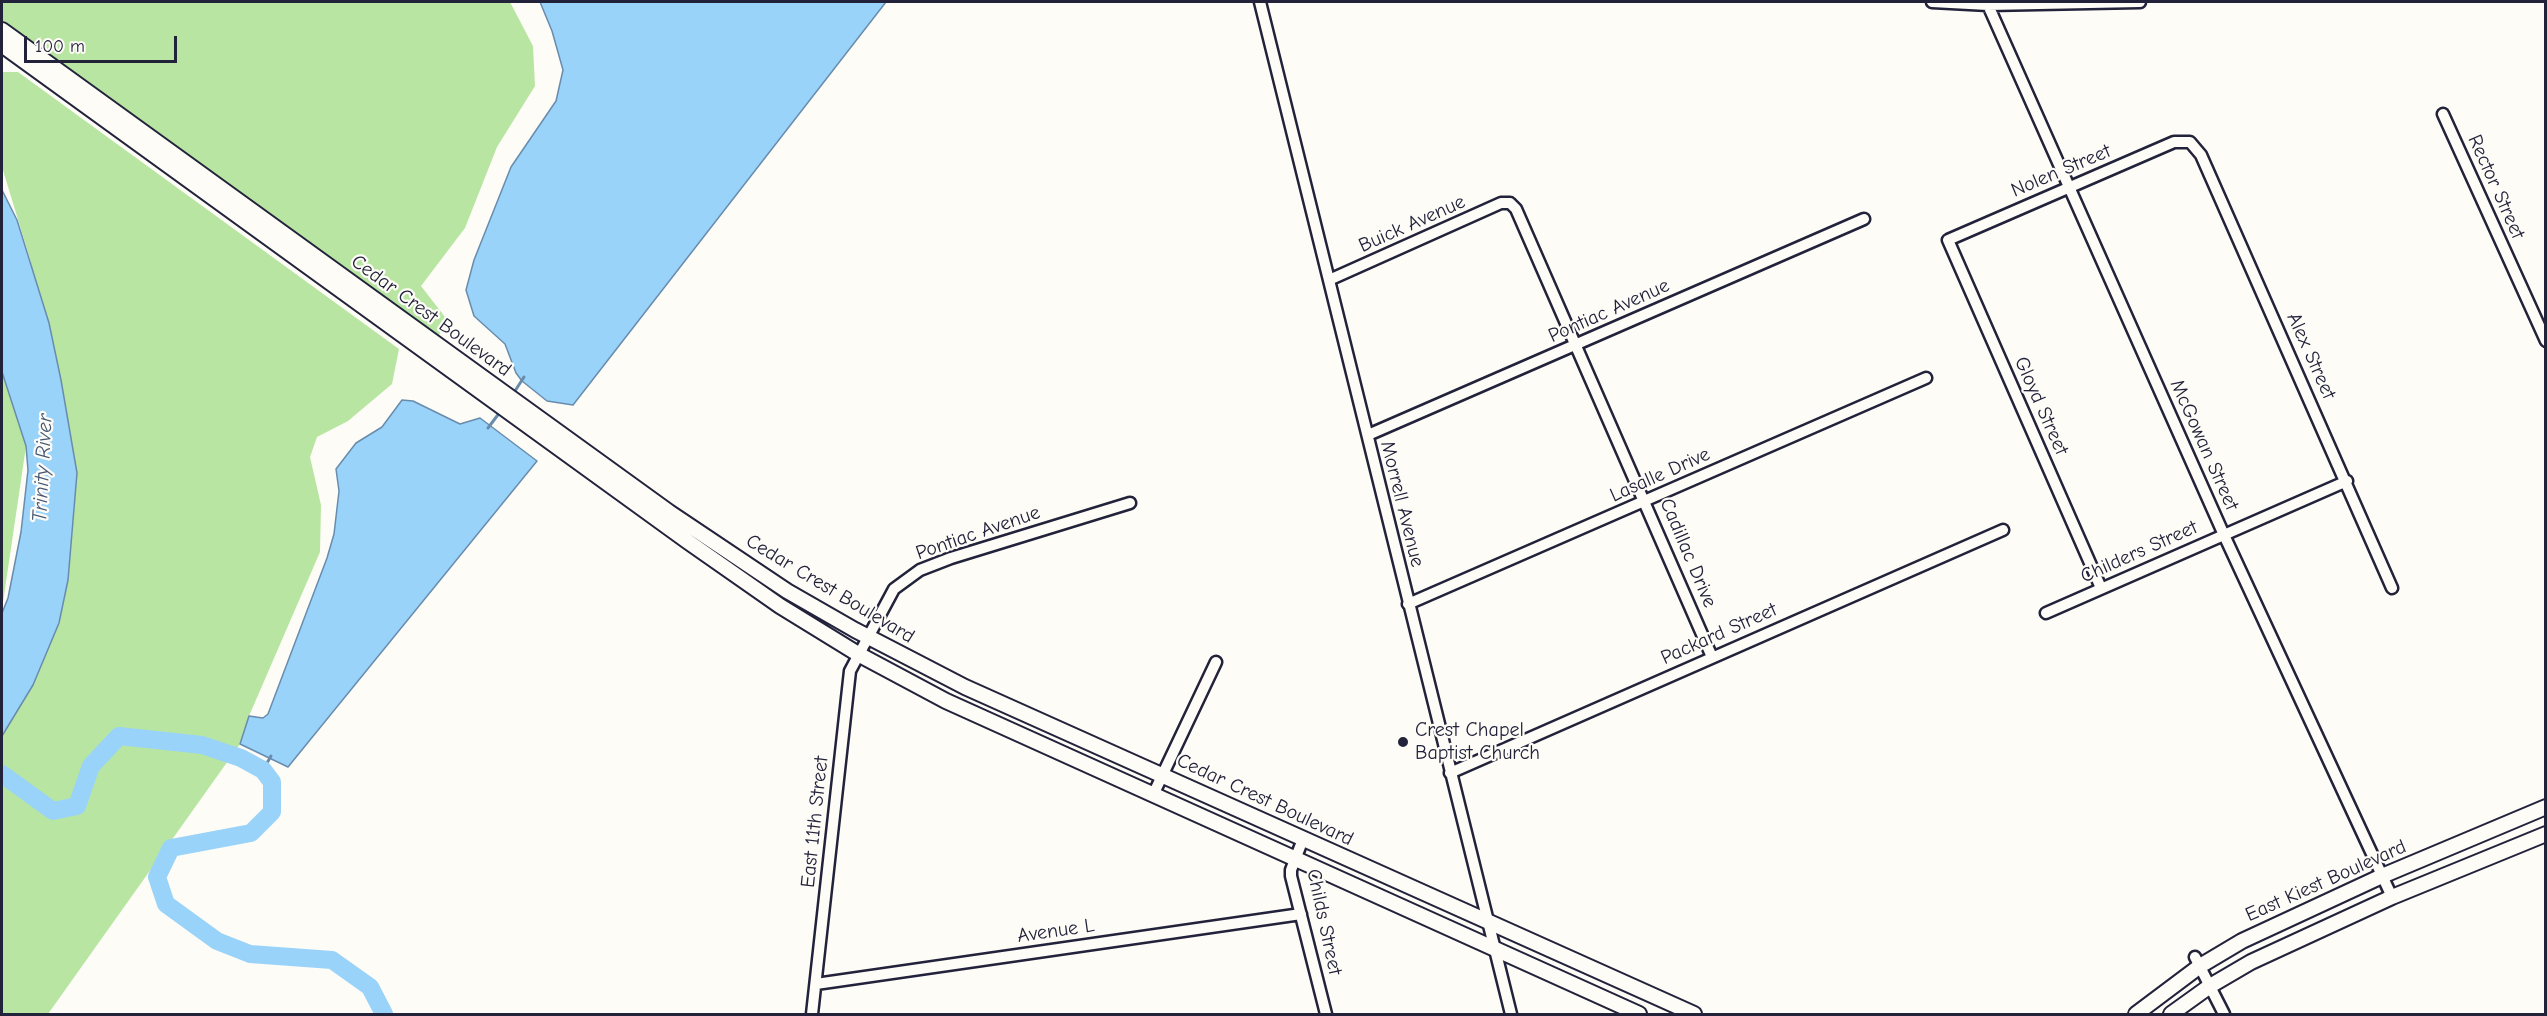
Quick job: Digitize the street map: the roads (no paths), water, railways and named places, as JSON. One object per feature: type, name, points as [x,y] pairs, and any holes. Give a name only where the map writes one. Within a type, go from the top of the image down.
[{"type":"main road","name":"Cedar Crest Boulevard","points":[[2,30],[665,517],[780,606],[858,654],[946,701],[1639,1014]]},
{"type":"main road","name":"Cedar Crest Boulevard","points":[[2,45],[665,517],[787,591],[868,637],[965,687],[1694,1014]]},
{"type":"main road","name":"East Kiest Boulevard","points":[[2140,1014],[2198,961],[2382,876],[2546,807]]},
{"type":"main road","points":[[2171,1014],[2210,986],[2251,962],[2392,897],[2546,834]]},
{"type":"street","name":"Morrell Avenue","points":[[1260,2],[1486,921],[1511,1014]]},
{"type":"street","points":[[1932,2],[1988,5],[2140,2]]},
{"type":"street","name":"McGowan Street","points":[[1988,5],[2224,535],[2392,897]]},
{"type":"street","name":"Rector Street","points":[[2442,114],[2546,341]]},
{"type":"street","name":"Nolen Street","points":[[1948,240],[2174,142],[2190,142]]},
{"type":"street","name":"Alex Street","points":[[2190,142],[2201,155],[2347,481],[2392,588]]},
{"type":"street","name":"Buick Avenue","points":[[1329,280],[1501,203],[1510,203]]},
{"type":"street","name":"Cadillac Drive","points":[[1510,203],[1516,209],[1646,501],[1712,657]]},
{"type":"street","name":"Pontiac Avenue","points":[[1368,435],[1864,219]]},
{"type":"street","name":"Gloyd Street","points":[[1948,240],[2101,588]]},
{"type":"street","name":"Lasalle Drive","points":[[1408,604],[1926,378]]},
{"type":"street","name":"Childers Street","points":[[2046,612],[2347,481]]},
{"type":"street","name":"Pontiac Avenue","points":[[868,637],[894,589],[920,570],[951,558],[1130,503]]},
{"type":"street","name":"Packard Street","points":[[1450,773],[2002,530]]},
{"type":"street","name":"East 11th Street","points":[[812,1014],[850,671],[868,637]]},
{"type":"street","points":[[1153,795],[1216,662]]},
{"type":"street","name":"Childs Street","points":[[1303,839],[1294,859],[1291,876],[1326,1014]]},
{"type":"street","name":"Avenue L","points":[[816,984],[1301,914]]},
{"type":"street","points":[[2198,961],[2224,1014]]},
{"type":"water","points":[[540,2],[886,2],[573,405],[547,401],[522,381],[516,373],[505,344],[474,316],[466,290],[474,260],[511,167],[556,101],[563,70],[552,31]]},
{"type":"water","name":"Trinity River","points":[[2,190],[17,220],[49,323],[77,473],[68,580],[59,623],[33,685],[2,736],[2,613],[8,598],[21,532],[28,470],[26,446],[2,372]]},
{"type":"water","points":[[402,400],[413,401],[460,424],[480,418],[537,461],[288,767],[240,744],[249,716],[263,718],[268,714],[327,558],[334,534],[339,491],[336,469],[356,443],[382,427]]},
{"type":"waterway","points":[[513,394],[524,377]]},
{"type":"waterway","points":[[488,428],[500,412]]},
{"type":"waterway","points":[[2,774],[53,811],[77,806],[91,766],[119,736],[202,745],[241,758],[263,770],[272,782],[272,812],[251,833],[171,848],[157,877],[166,904],[217,941],[250,954],[332,960],[370,987],[384,1014]]},
{"type":"waterway","points":[[263,770],[271,756]]},
{"type":"place","name":"Crest Chapel Baptist Church","points":[[1403,742]]}]
